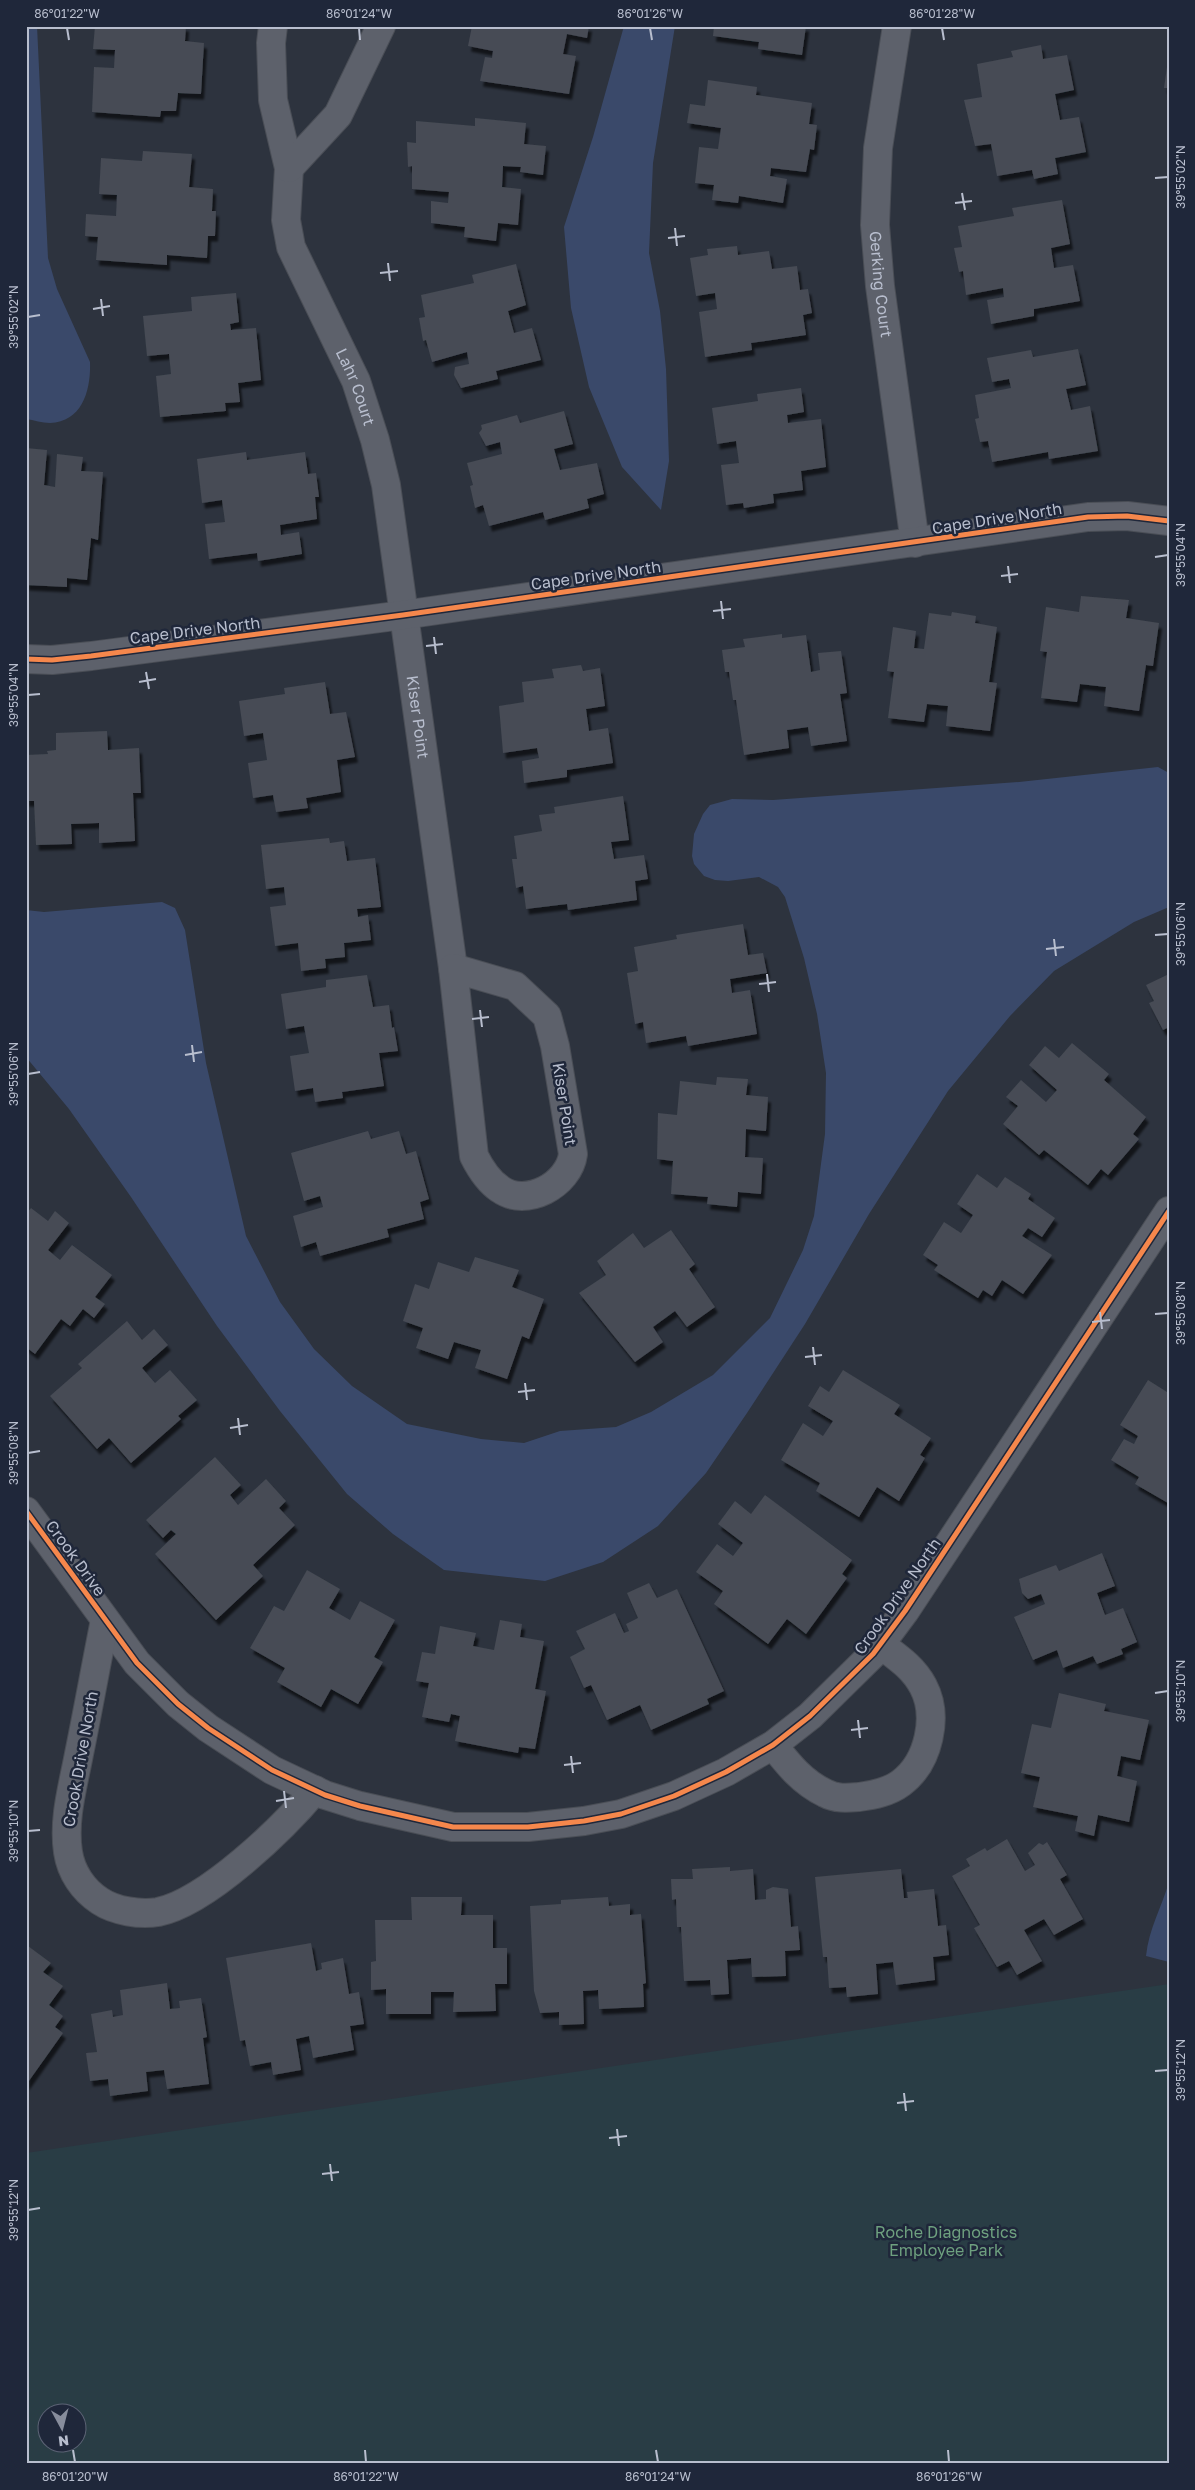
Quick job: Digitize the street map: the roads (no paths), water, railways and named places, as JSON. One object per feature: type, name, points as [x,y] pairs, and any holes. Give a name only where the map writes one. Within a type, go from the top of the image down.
[{"type":"street","name":"Lahr Court","points":[[273,26],[271,42],[273,100],[289,168],[286,220],[291,247],[344,352],[373,433],[386,485],[403,615]]},
{"type":"street","points":[[289,168],[338,115],[381,26]]},
{"type":"street","name":"Gerking Court","points":[[897,26],[878,148],[875,225],[880,286],[915,543]]},
{"type":"street","name":"Cape Drive North","points":[[26,659],[52,660],[91,656],[403,615],[1088,517],[1127,516],[1169,521]]},
{"type":"street","name":"Kiser Point","points":[[403,615],[453,968],[474,1156],[479,1167],[500,1190],[529,1196],[544,1191],[556,1184],[567,1173],[571,1166],[573,1154],[555,1046],[547,1016],[515,986],[453,968]]},
{"type":"street","name":"Crook Drive North","points":[[105,1620],[137,1663],[178,1704],[208,1728],[272,1770],[315,1790],[360,1806],[453,1827],[528,1827],[584,1821],[639,1809],[726,1772],[773,1745],[810,1716],[854,1675],[905,1611],[1169,1211]]},
{"type":"street","name":"Crook Drive","points":[[26,1511],[105,1620]]},
{"type":"street","name":"Crook Drive North","points":[[105,1620],[68,1814],[68,1851],[70,1863],[79,1881],[91,1895],[106,1905],[142,1914],[160,1911],[177,1904],[217,1880],[254,1852],[288,1821],[315,1790]]},
{"type":"street","name":"Crook Drive North","points":[[773,1745],[796,1773],[826,1794],[844,1798],[876,1795],[901,1783],[914,1769],[924,1753],[929,1734],[930,1706],[924,1688],[909,1665],[880,1644]]},
{"type":"water","points":[[26,26],[37,26],[48,258],[57,289],[90,362],[89,383],[83,402],[70,417],[50,423],[26,419]]},
{"type":"water","points":[[624,26],[675,26],[653,163],[649,253],[660,311],[666,369],[669,461],[661,510],[622,467],[589,387],[571,308],[564,227],[593,137]]},
{"type":"water","points":[[1158,767],[1169,773],[1169,907],[1134,922],[1054,971],[1010,1016],[948,1091],[869,1214],[805,1324],[747,1413],[706,1473],[658,1526],[603,1562],[545,1581],[444,1570],[393,1534],[347,1494],[280,1411],[217,1326],[131,1197],[69,1109],[26,1057],[26,910],[44,912],[162,902],[175,908],[185,930],[206,1063],[246,1236],[280,1302],[314,1349],[352,1386],[407,1424],[481,1439],[524,1443],[560,1431],[616,1427],[651,1412],[713,1375],[770,1318],[803,1250],[814,1216],[825,1134],[826,1073],[817,1014],[804,958],[785,897],[778,887],[759,877],[728,881],[715,880],[704,876],[694,864],[692,856],[694,834],[703,814],[710,805],[732,799],[773,800],[1019,782]]},
{"type":"water","points":[[1169,1882],[1169,1962],[1146,1956],[1152,1927]]},
{"type":"park label","name":"Roche Diagnostics Employee Park","points":[[946,2241]]}]
